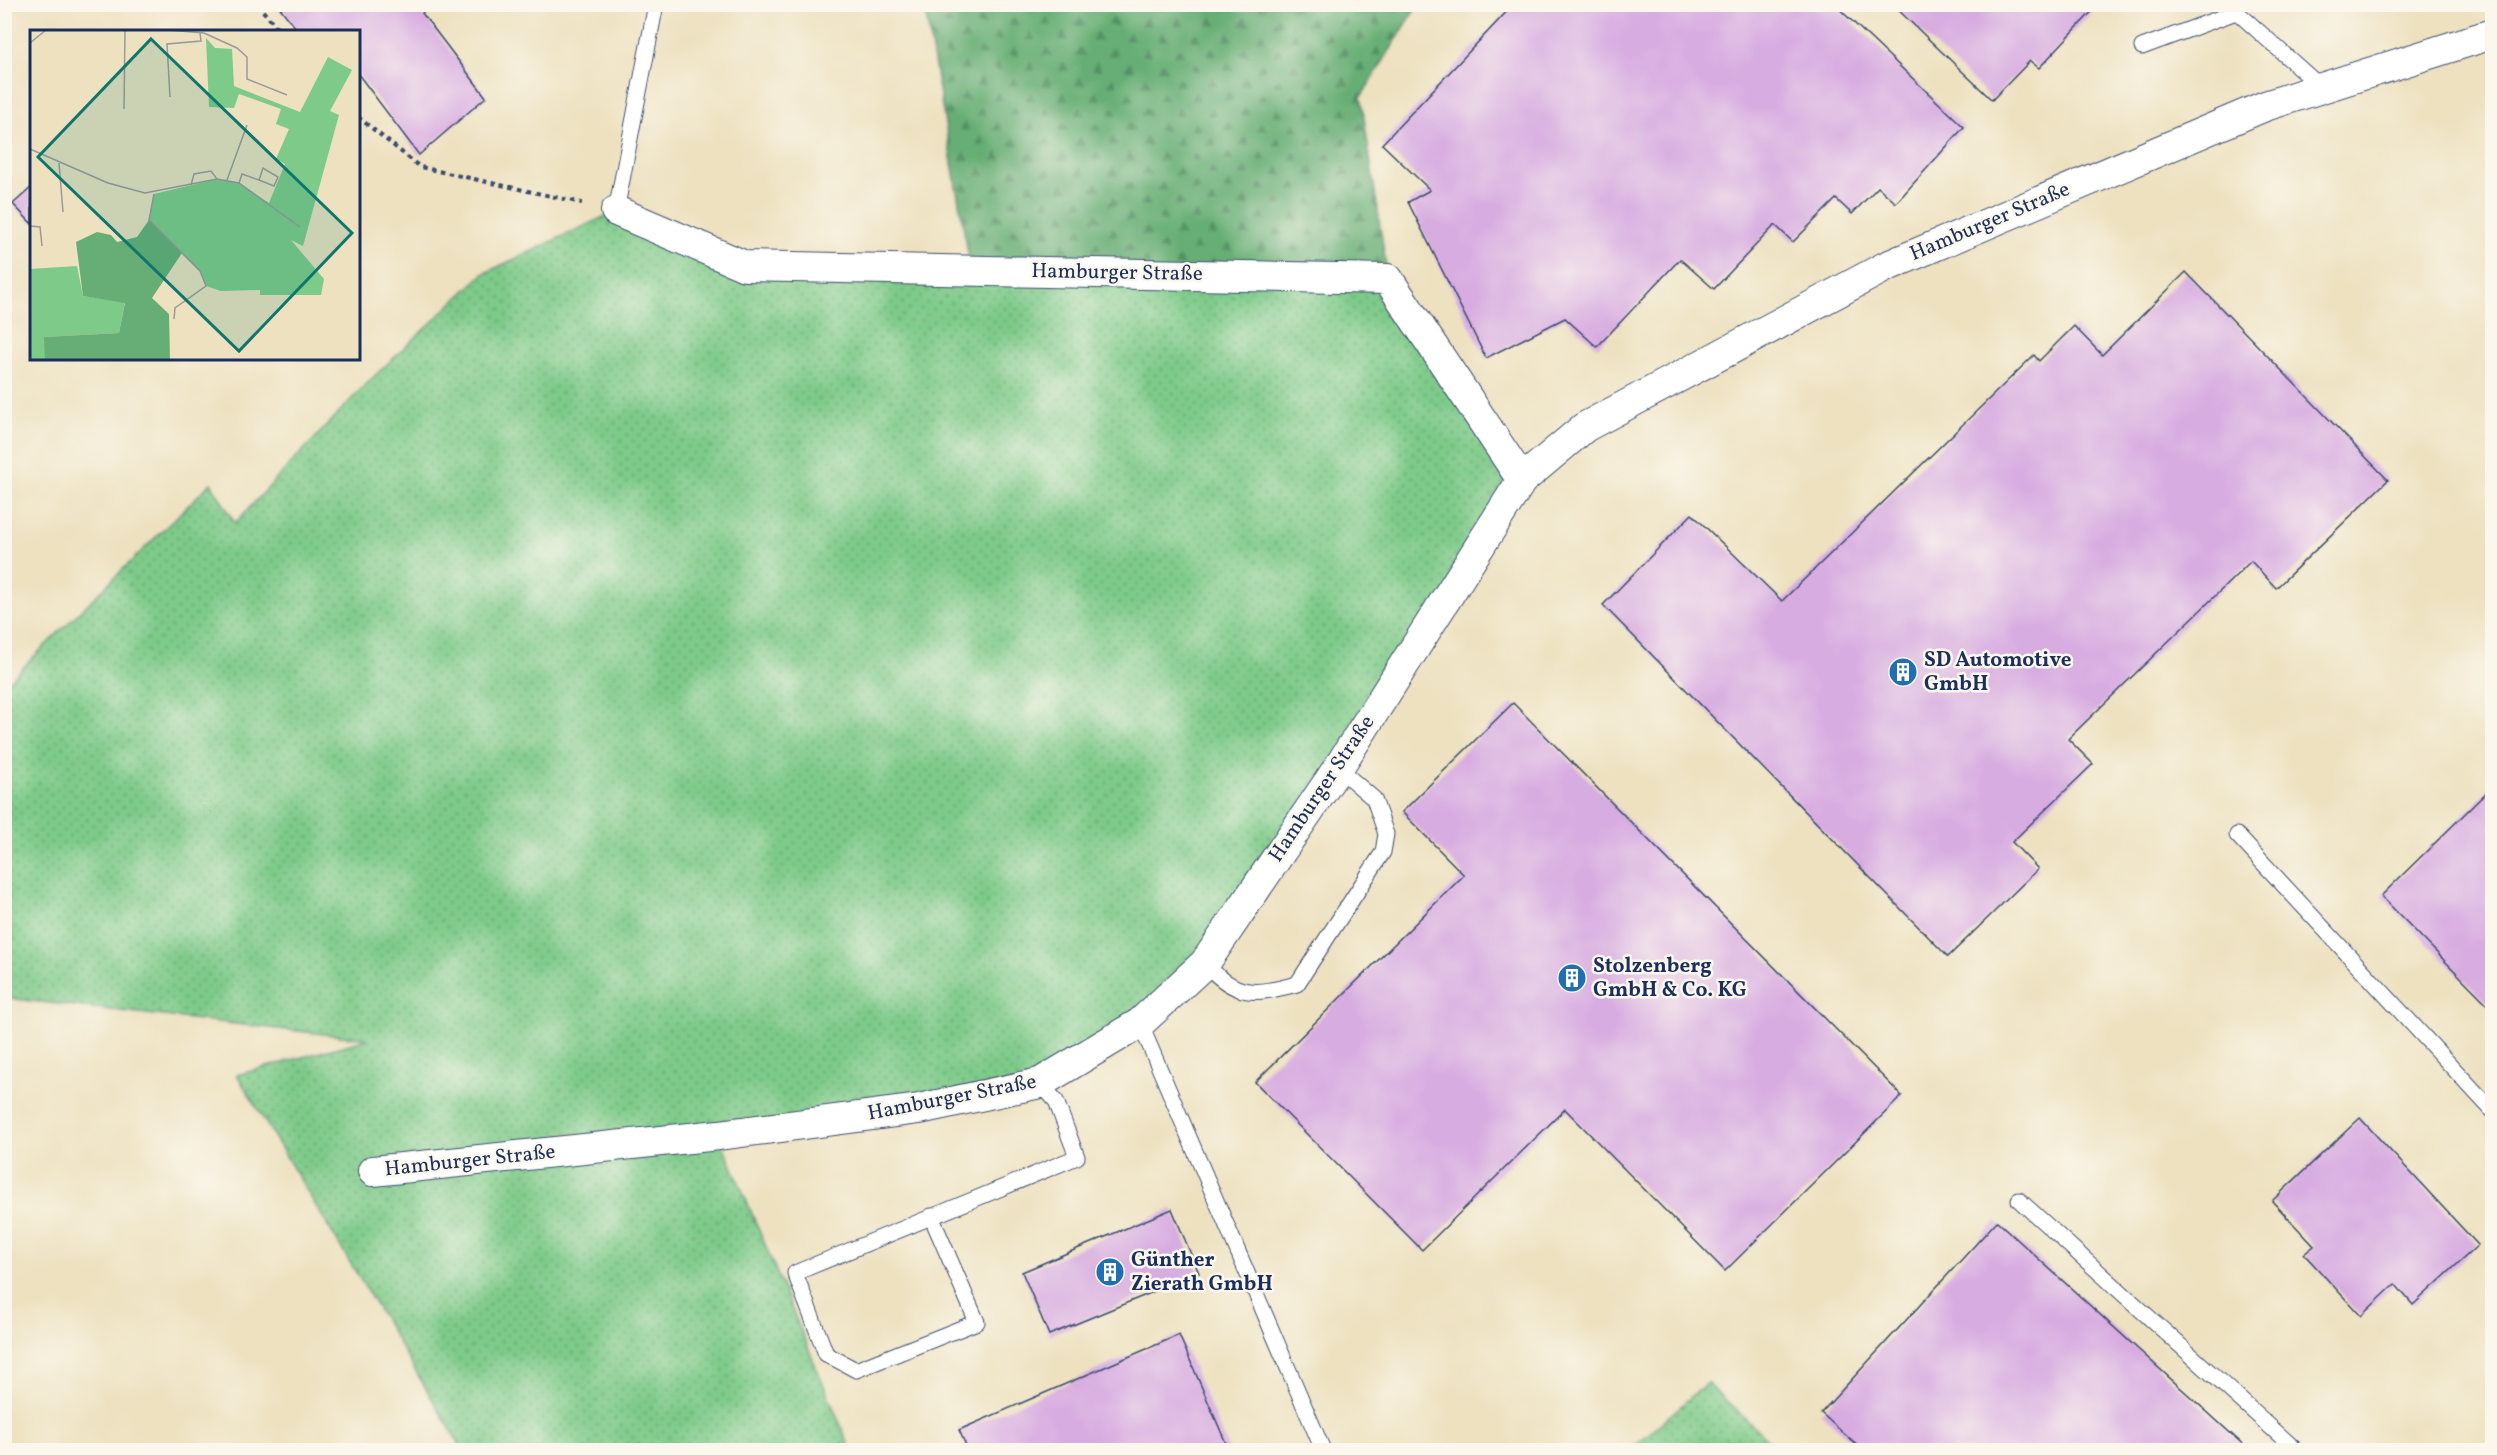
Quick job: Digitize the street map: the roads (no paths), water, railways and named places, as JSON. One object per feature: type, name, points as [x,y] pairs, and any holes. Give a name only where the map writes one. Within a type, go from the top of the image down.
[{"type":"street","name":"Hamburger Straße","points":[[373,1171],[719,1135],[919,1109],[1040,1083],[1140,1023],[1205,963],[1338,768],[1522,480],[1585,427],[1885,267],[2265,106],[2493,34]]},
{"type":"street","name":"Hamburger Straße","points":[[616,211],[745,266],[1388,279],[1522,480]]},
{"type":"lane","points":[[616,211],[656,4]]},
{"type":"lane","points":[[2142,47],[2232,8],[2322,88]]},
{"type":"lane","points":[[1205,963],[1220,979],[1237,988],[1261,993],[1297,984],[1383,852],[1386,834],[1374,799],[1338,768]]},
{"type":"lane","points":[[2237,835],[2493,1110]]},
{"type":"lane","points":[[1140,1023],[1323,1450]]},
{"type":"lane","points":[[931,1216],[977,1322],[856,1370],[826,1354],[795,1273],[931,1216],[1077,1157],[1056,1101],[1040,1083]]},
{"type":"lane","points":[[2019,1200],[2296,1450]]},
{"type":"place","name":"SD Automotive GmbH","points":[[1903,672]]},
{"type":"place","name":"Stolzenberg GmbH & Co. KG","points":[[1572,978]]},
{"type":"place","name":"Günther Zierath GmbH","points":[[1110,1272]]}]
